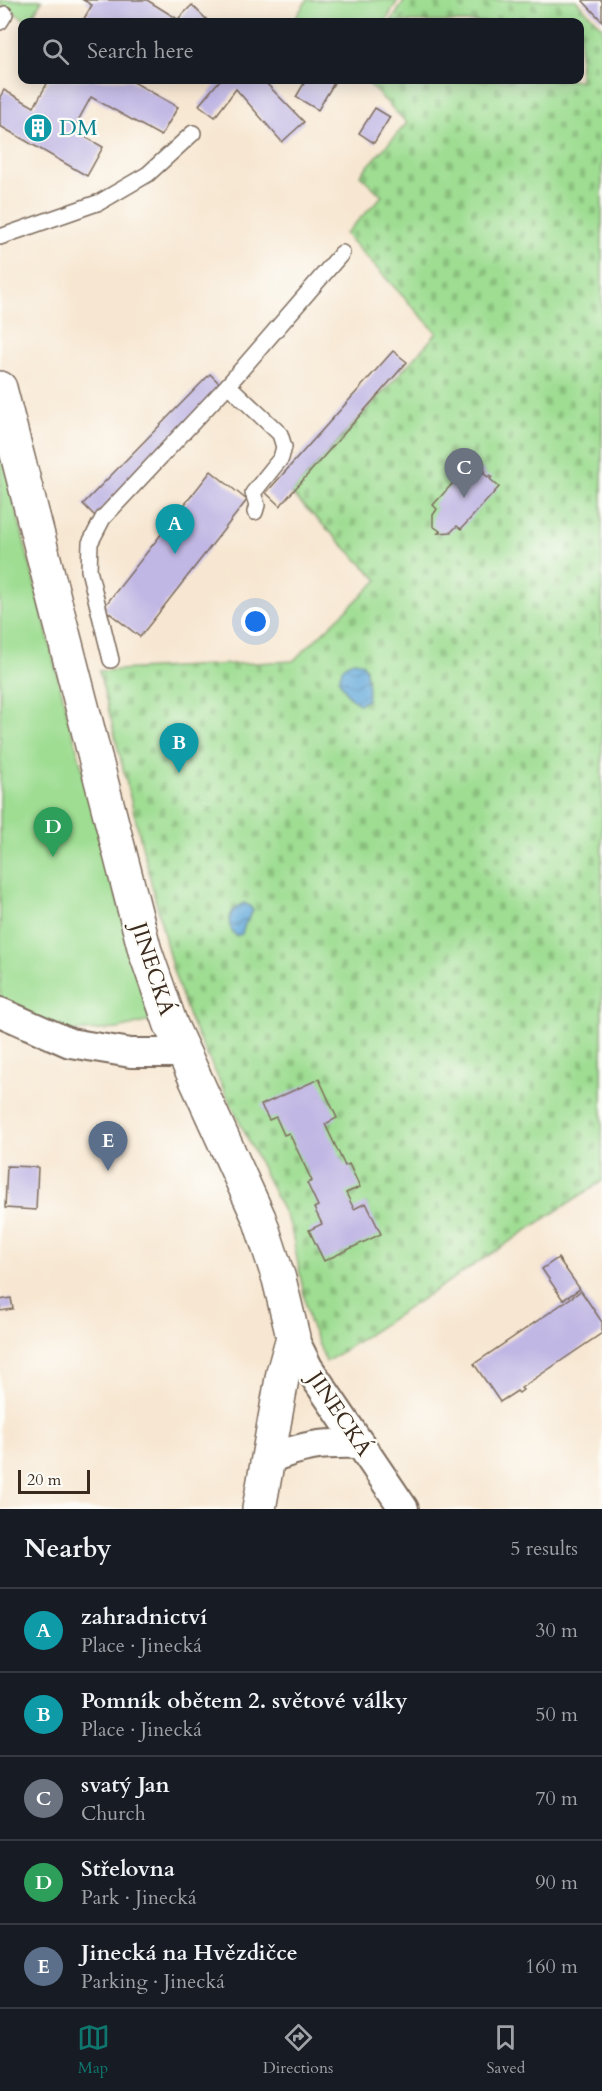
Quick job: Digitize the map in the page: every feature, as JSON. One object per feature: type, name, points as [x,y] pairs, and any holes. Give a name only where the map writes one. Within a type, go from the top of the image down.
[{"type":"street","name":"JINECKÁ","points":[[0,388],[135,914],[171,1025],[259,1218],[279,1279],[293,1337],[308,1367],[404,1509]]},
{"type":"street","points":[[0,1011],[70,1042],[131,1053],[183,1053]]},
{"type":"street","points":[[259,1509],[283,1372],[293,1337]]},
{"type":"street","points":[[267,1460],[296,1448],[327,1443],[360,1444]]},
{"type":"lane","points":[[0,237],[100,202],[148,174],[193,133]]},
{"type":"lane","points":[[111,660],[89,570],[90,543],[103,518],[228,385],[342,253]]},
{"type":"lane","points":[[228,385],[280,434],[284,447],[281,458],[253,493],[257,505],[255,512]]},
{"type":"green space","points":[[0,0],[42,0],[31,18],[23,18],[0,4]]},
{"type":"green space","points":[[307,0],[398,0],[387,18],[296,18]]},
{"type":"green space","points":[[405,0],[576,0],[602,27],[602,1181],[326,1362],[309,1321],[291,1228],[190,1020],[172,967],[99,671],[293,661],[378,580],[291,493],[437,333],[345,234],[382,196],[360,175],[407,123],[369,84],[584,84],[584,18],[394,18]]},
{"type":"green space","points":[[0,445],[67,712],[150,1021],[118,1029],[66,1032],[0,1003]]},
{"type":"water","points":[[355,661],[362,663],[366,669],[368,690],[367,700],[359,704],[350,698],[339,680],[344,667]]},
{"type":"water","points":[[244,903],[253,911],[242,934],[236,936],[230,927],[230,917],[235,909]]},
{"type":"building","points":[[83,0],[147,0],[176,18],[84,18],[92,5]]},
{"type":"building","points":[[602,0],[602,21],[583,1]]},
{"type":"building","points":[[192,5],[205,18],[179,18]]},
{"type":"building","name":"DM","points":[[47,84],[137,84],[178,107],[161,136],[91,97],[73,130],[103,147],[87,176],[0,126],[0,97],[4,90],[34,107]]},
{"type":"building","points":[[217,84],[267,84],[304,122],[282,142],[236,89],[215,117],[199,105]]},
{"type":"building","points":[[304,84],[333,84],[318,110],[296,97]]},
{"type":"building","points":[[375,108],[390,117],[374,143],[359,133]]},
{"type":"building","points":[[393,351],[407,362],[280,506],[266,493]]},
{"type":"building","points":[[210,374],[223,387],[96,517],[83,504]]},
{"type":"building","points":[[472,462],[481,471],[483,469],[485,471],[483,473],[488,477],[490,475],[492,477],[490,479],[499,487],[461,529],[457,526],[451,532],[438,533],[440,531],[433,526],[433,515],[437,509],[433,505]]},
{"type":"building","points":[[211,471],[247,500],[140,637],[103,608]]},
{"type":"building","points":[[319,1079],[337,1118],[325,1124],[345,1166],[349,1164],[360,1187],[346,1193],[354,1209],[366,1203],[381,1234],[324,1261],[309,1230],[322,1224],[314,1208],[318,1206],[307,1183],[312,1181],[289,1133],[284,1135],[276,1117],[269,1120],[261,1105]]},
{"type":"building","points":[[7,1166],[38,1167],[36,1210],[5,1208]]},
{"type":"building","points":[[558,1258],[580,1289],[563,1300],[542,1269]]},
{"type":"building","points":[[581,1291],[602,1322],[602,1333],[521,1388],[523,1390],[519,1393],[517,1391],[500,1402],[474,1364]]},
{"type":"building","points":[[11,1298],[13,1309],[0,1311],[0,1300]]},
{"type":"place","name":"DM","points":[[38,128]]},
{"type":"place","name":"svatý Jan","points":[[464,498]]},
{"type":"place","name":"zahradnictví","points":[[175,554]]},
{"type":"place","name":"Pomník obětem 2. světové války","points":[[179,773]]},
{"type":"place","name":"Střelovna","points":[[53,857]]},
{"type":"place","name":"Jinecká na Hvězdičce","points":[[108,1171]]}]
